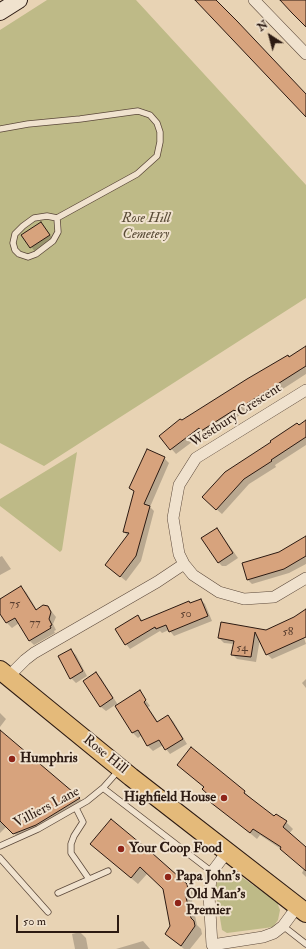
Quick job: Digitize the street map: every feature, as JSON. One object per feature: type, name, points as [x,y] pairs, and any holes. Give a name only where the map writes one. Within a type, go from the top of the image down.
[{"type":"main road","points":[[0,12],[19,0]]},
{"type":"main road","name":"Rose Hill","points":[[4,673],[121,768],[302,910]]},
{"type":"street","points":[[254,0],[306,54]]},
{"type":"street","name":"Westbury Crescent","points":[[306,390],[196,458],[179,485],[173,518],[179,554],[184,564],[193,575],[219,592],[244,600],[274,597],[306,578]]},
{"type":"street","points":[[4,673],[34,653],[157,582],[184,564]]},
{"type":"street","points":[[227,852],[212,872],[209,895],[210,947],[263,937],[274,933],[302,910]]},
{"type":"lane","points":[[0,129],[28,124],[138,111],[150,115],[157,123],[160,132],[158,156],[138,174],[57,218],[47,216],[34,218],[15,234],[13,243],[15,250],[28,257],[36,254],[44,248],[53,241],[58,232],[57,218]]},
{"type":"lane","name":"Villiers Lane","points":[[0,846],[38,829],[87,801],[103,788],[121,768]]},
{"type":"lane","points":[[103,788],[212,872]]},
{"type":"lane","points":[[76,808],[83,822],[71,844],[72,853],[89,879]]},
{"type":"lane","points":[[0,858],[48,912]]},
{"type":"lane","points":[[58,893],[108,871]]},
{"type":"lane","points":[[283,926],[306,944]]},
{"type":"green space","name":"Rose Hill Cemetery","points":[[47,0],[136,0],[306,185],[306,298],[44,466],[0,443],[0,30]]},
{"type":"green space","points":[[77,452],[62,550],[60,552],[0,506],[0,499]]},
{"type":"green space","points":[[225,873],[236,873],[277,902],[280,910],[278,920],[273,927],[227,933],[222,930],[215,888],[219,878]]},
{"type":"building","points":[[195,0],[216,0],[237,21],[306,94],[306,117]]},
{"type":"building","points":[[280,0],[306,0],[306,27],[292,13]]},
{"type":"building","points":[[41,222],[50,235],[30,248],[21,235]]},
{"type":"building","points":[[306,346],[306,366],[235,411],[234,410],[201,431],[199,428],[170,450],[159,436],[180,419],[182,420],[247,379],[288,355],[289,357]]},
{"type":"building","points":[[306,420],[306,437],[244,479],[216,510],[202,497],[225,472],[297,423],[299,425]]},
{"type":"building","points":[[147,449],[165,457],[144,504],[150,506],[136,556],[120,577],[105,565],[129,533],[123,532],[134,491],[129,488]]},
{"type":"building","points":[[217,528],[233,553],[218,563],[201,538]]},
{"type":"building","points":[[306,536],[306,556],[284,569],[247,580],[242,563],[279,552]]},
{"type":"building","points":[[21,586],[36,610],[43,605],[48,606],[51,612],[49,619],[52,625],[50,626],[51,628],[29,641],[15,618],[6,623],[0,614],[0,599]]},
{"type":"building","points":[[201,599],[208,616],[169,632],[166,625],[156,629],[155,627],[125,645],[115,629],[138,615],[141,621],[189,601],[190,603]]},
{"type":"building","points":[[306,609],[306,637],[266,655],[255,632],[251,657],[231,655],[234,641],[218,638],[221,622],[266,630],[294,617]]},
{"type":"building","points":[[71,649],[83,671],[70,679],[58,656]]},
{"type":"building","points":[[96,672],[113,698],[100,707],[83,681]]},
{"type":"building","points":[[140,690],[146,700],[144,702],[157,722],[168,715],[183,739],[165,750],[159,740],[147,746],[138,730],[132,733],[115,706]]},
{"type":"building","points":[[0,730],[80,798],[36,825],[13,834],[0,821]]},
{"type":"building","points":[[191,747],[245,791],[244,793],[274,816],[276,814],[287,821],[283,827],[306,847],[306,871],[280,849],[281,847],[253,829],[250,833],[210,802],[213,799],[202,789],[204,787],[177,765]]},
{"type":"building","points":[[111,819],[187,884],[188,890],[185,893],[191,918],[194,921],[195,926],[181,946],[165,934],[170,926],[163,889],[140,867],[131,878],[90,844]]},
{"type":"place","name":"Humphris","points":[[12,759]]},
{"type":"place","name":"Highfield House","points":[[224,798]]},
{"type":"place","name":"Your Coop Food","points":[[121,849]]},
{"type":"place","name":"Papa John's","points":[[168,877]]},
{"type":"place","name":"Old Man's Premier","points":[[178,903]]}]
